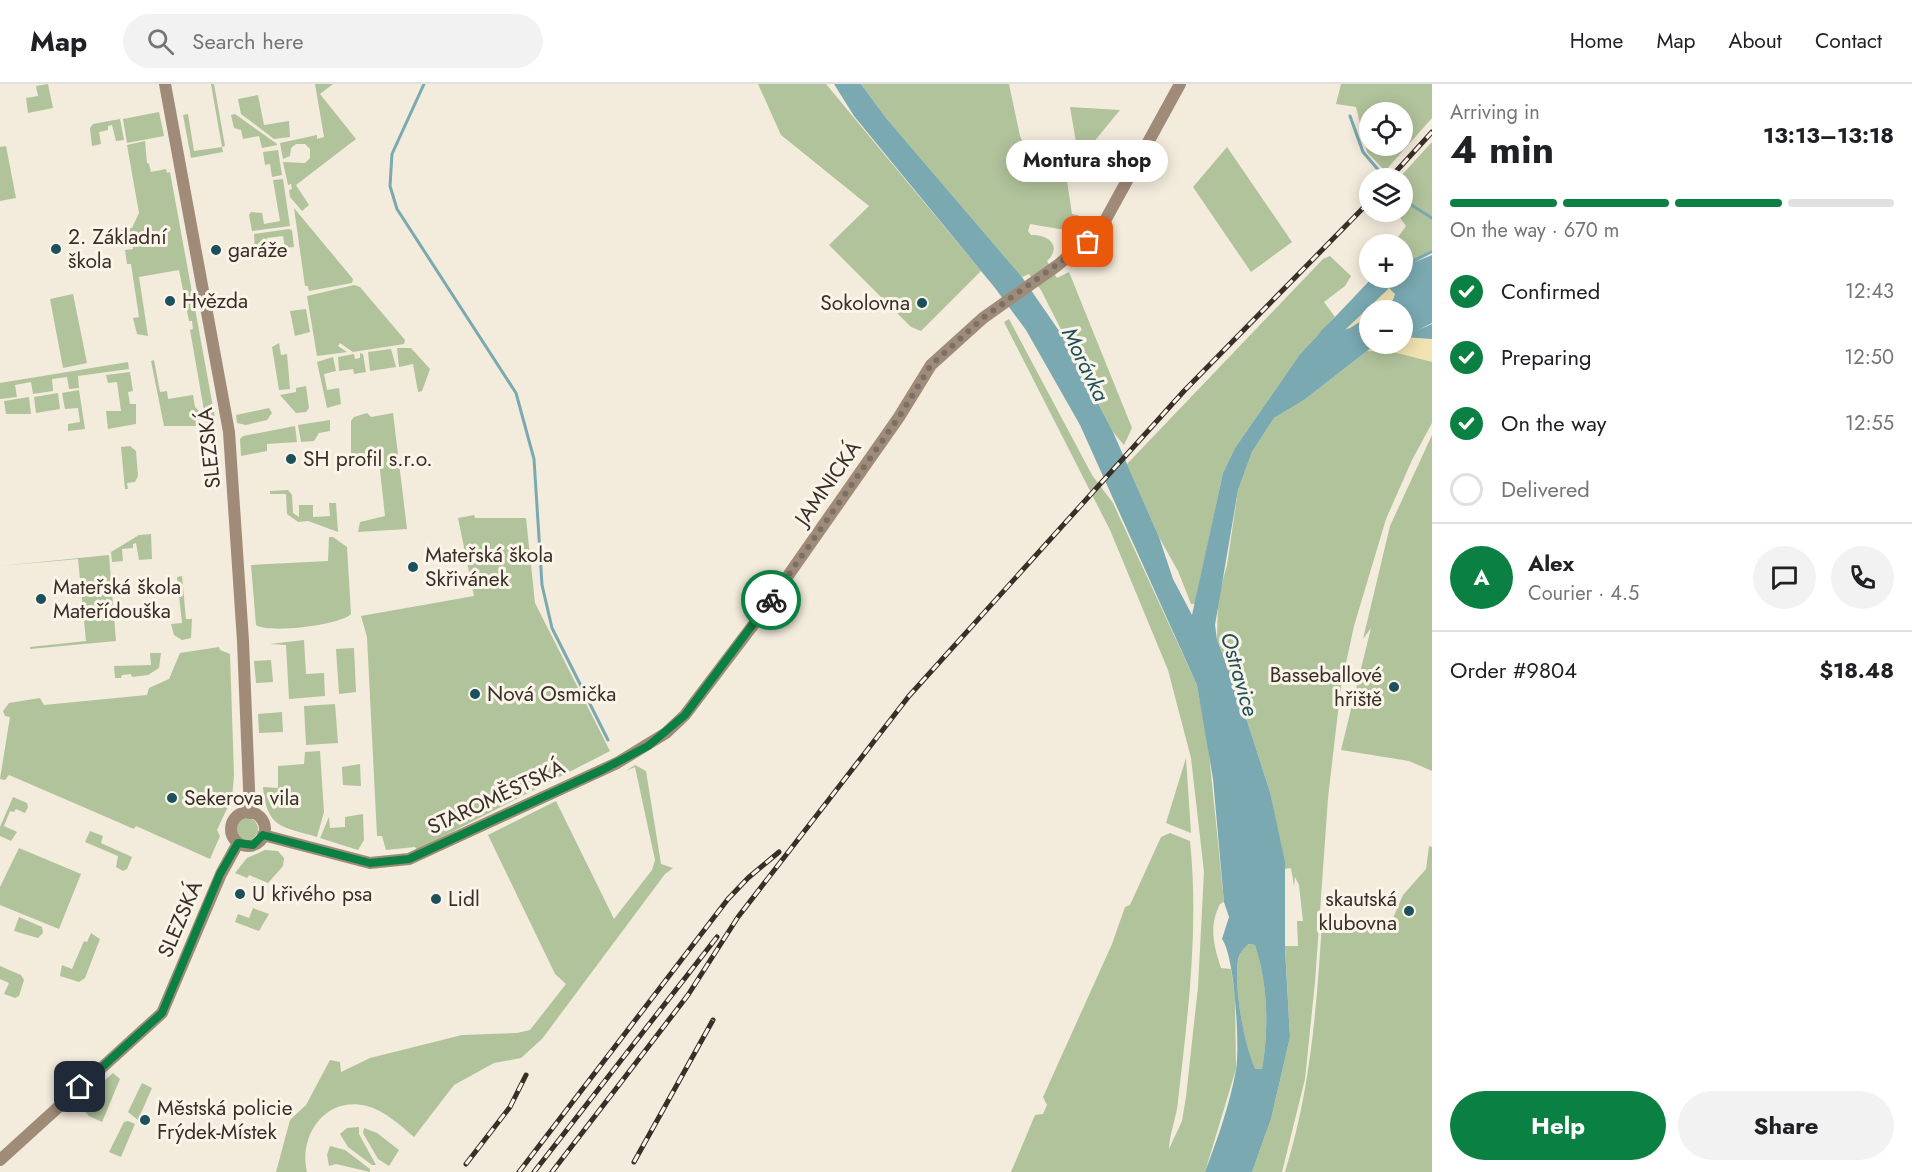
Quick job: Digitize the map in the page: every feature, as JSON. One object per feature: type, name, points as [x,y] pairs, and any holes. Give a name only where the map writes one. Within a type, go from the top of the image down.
[{"type":"main road","name":"SLEZSKÁ","points":[[165,84],[229,432],[243,652],[249,813]]},
{"type":"main road","name":"JAMNICKÁ","points":[[714,677],[899,417],[931,365],[983,318],[1058,265],[1101,228],[1180,84]]},
{"type":"main road","name":"STAROMĚSTSKÁ","points":[[263,835],[370,863],[409,859],[648,746],[685,715],[714,677]]},
{"type":"main road","points":[[249,813],[262,820],[263,835],[253,845],[238,843],[232,836],[231,826],[236,817],[249,813]]},
{"type":"main road","name":"SLEZSKÁ","points":[[2,1157],[162,1013],[220,874],[238,843]]},
{"type":"green space","points":[[48,84],[53,108],[28,113],[26,98],[38,96],[36,86]]},
{"type":"green space","points":[[211,84],[214,84],[225,146],[222,147]]},
{"type":"green space","points":[[315,84],[333,84],[320,94],[356,139],[296,185],[309,205],[302,211],[290,197],[291,184],[288,185],[283,162],[305,163],[310,158],[310,149],[305,144],[296,144],[291,148],[290,156],[283,159],[280,143],[317,135],[317,139],[324,137]]},
{"type":"green space","points":[[758,84],[826,84],[981,271],[921,331],[911,327],[829,245],[869,206],[781,135]]},
{"type":"green space","points":[[861,84],[1009,84],[1020,136],[1029,156],[1049,172],[1071,168],[1074,179],[1067,181],[1072,214],[1078,215],[1083,225],[1077,232],[1030,224],[1028,231],[1031,235],[1043,237],[1051,242],[1054,250],[1047,261],[1057,278],[1069,272],[1132,428],[1124,445],[1113,432],[1041,290],[1029,274],[1022,277],[886,118]]},
{"type":"green space","points":[[1341,84],[1432,84],[1432,118],[1413,139],[1413,102],[1359,102],[1359,119],[1356,107],[1336,104]]},
{"type":"green space","points":[[258,95],[264,125],[289,121],[290,137],[274,139],[241,114],[238,99]]},
{"type":"green space","points":[[1070,107],[1120,110],[1079,160]]},
{"type":"green space","points":[[159,112],[164,136],[127,143],[123,119]]},
{"type":"green space","points":[[188,114],[194,151],[222,147],[223,152],[191,158],[183,115]]},
{"type":"green space","points":[[235,114],[277,145],[262,148],[259,136],[243,139],[241,130],[234,128],[231,115]]},
{"type":"green space","points":[[120,119],[124,140],[116,141],[112,125],[108,126],[108,130],[99,132],[101,144],[92,146],[90,128],[93,124]]},
{"type":"green space","points":[[145,141],[147,163],[151,172],[166,169],[167,173],[170,172],[215,418],[210,424],[206,422],[190,330],[193,329],[192,321],[189,321],[179,270],[139,277],[148,336],[137,334],[133,318],[139,317],[131,264],[127,264],[125,250],[133,249],[131,240],[123,241],[121,230],[132,228],[139,213],[127,145]]},
{"type":"green space","points":[[1432,142],[1432,250],[1413,260],[1413,234],[1400,234],[1406,226],[1403,222],[1413,222],[1413,168],[1408,168]]},
{"type":"green space","points":[[6,146],[16,198],[0,201],[0,147]]},
{"type":"green space","points":[[1227,147],[1292,242],[1251,272],[1193,187]]},
{"type":"green space","points":[[278,150],[282,175],[272,177],[270,164],[265,165],[263,152]]},
{"type":"green space","points":[[1371,156],[1398,156],[1388,168],[1382,168]]},
{"type":"green space","points":[[283,179],[290,226],[252,231],[249,215],[251,212],[262,213],[264,224],[280,221],[273,180]]},
{"type":"green space","points":[[294,208],[353,279],[352,283],[309,291],[308,286],[305,286]]},
{"type":"green space","points":[[292,230],[294,247],[285,248],[283,236],[267,238],[269,250],[255,251],[254,234]]},
{"type":"green space","points":[[1330,256],[1351,276],[1345,286],[1324,302],[1335,317],[1300,354],[1235,448],[1223,473],[1195,604],[1191,604],[1178,571],[1159,537],[1127,464],[1323,259]]},
{"type":"green space","points":[[354,285],[360,287],[405,340],[404,344],[353,352],[340,343],[338,346],[347,352],[317,356],[307,296]]},
{"type":"green space","points":[[73,294],[87,363],[63,368],[50,299]]},
{"type":"green space","points":[[306,309],[310,332],[295,336],[290,311]]},
{"type":"green space","points":[[1009,319],[1092,475],[1113,503],[1197,685],[1208,744],[1224,902],[1220,904],[1214,920],[1214,943],[1221,968],[1231,969],[1235,997],[1236,1069],[1205,1172],[1011,1172],[1035,1115],[1043,1114],[1047,1105],[1043,1097],[1112,944],[1125,907],[1130,905],[1161,837],[1170,833],[1190,841],[1193,939],[1177,1107],[1169,1149],[1182,1121],[1186,1097],[1198,987],[1204,872],[1191,758],[1168,670],[1110,530],[1004,322]]},
{"type":"green space","points":[[1413,338],[1432,339],[1432,423],[1412,460],[1386,519],[1354,626],[1341,686],[1328,798],[1315,982],[1305,1079],[1282,1172],[1252,1172],[1271,1119],[1290,1037],[1285,946],[1298,946],[1297,921],[1303,921],[1299,885],[1295,877],[1294,886],[1291,868],[1285,869],[1270,792],[1240,699],[1217,640],[1218,597],[1227,565],[1238,490],[1252,452],[1274,418],[1304,400],[1363,354],[1413,354]]},
{"type":"green space","points":[[279,343],[281,355],[287,354],[290,389],[279,390],[272,347]]},
{"type":"green space","points":[[397,348],[411,348],[430,369],[422,391],[418,392],[413,364],[399,367]]},
{"type":"green space","points":[[391,349],[396,367],[370,371],[368,352]]},
{"type":"green space","points":[[360,353],[363,354],[366,372],[354,374],[353,369],[339,371],[338,357],[354,354],[355,359],[360,358]]},
{"type":"green space","points":[[333,357],[336,371],[324,374],[327,390],[339,388],[341,404],[327,408],[317,362]]},
{"type":"green space","points":[[154,360],[160,392],[167,391],[168,399],[193,395],[195,407],[201,413],[198,426],[164,426],[151,361]]},
{"type":"green space","points":[[128,362],[129,369],[78,376],[79,388],[69,389],[67,377],[52,379],[53,391],[33,394],[31,382],[15,385],[17,397],[0,399],[0,383]]},
{"type":"green space","points":[[130,372],[133,391],[128,392],[130,404],[136,404],[136,424],[108,429],[106,411],[121,411],[117,382],[108,383],[106,375]]},
{"type":"green space","points":[[306,386],[309,408],[306,412],[296,413],[280,395],[296,392],[296,388]]},
{"type":"green space","points":[[79,390],[85,429],[68,431],[68,424],[80,422],[78,408],[65,409],[62,393]]},
{"type":"green space","points":[[58,393],[60,409],[36,413],[34,397]]},
{"type":"green space","points":[[29,397],[31,414],[6,414],[4,401]]},
{"type":"green space","points":[[269,408],[272,413],[267,420],[246,425],[237,423],[236,415]]},
{"type":"green space","points":[[367,413],[371,417],[393,413],[407,529],[358,532],[360,522],[385,516],[378,452],[351,455],[351,421],[354,417]]},
{"type":"green space","points":[[330,420],[330,431],[319,433],[314,441],[301,442],[298,425]]},
{"type":"green space","points":[[295,426],[297,442],[267,444],[267,451],[241,456],[240,439],[243,436]]},
{"type":"green space","name":"Basseballové hřiště","points":[[1432,435],[1432,771],[1409,761],[1341,750],[1371,628],[1363,639],[1390,526]]},
{"type":"green space","points":[[130,446],[136,451],[138,476],[135,482],[127,483],[128,489],[125,489],[121,447]]},
{"type":"green space","points":[[288,490],[292,495],[293,513],[299,517],[299,505],[313,505],[313,517],[330,516],[329,503],[336,503],[338,532],[308,521],[298,522],[287,514],[286,494],[270,494],[270,491]]},
{"type":"green space","name":"Nová Osmička","points":[[474,515],[475,518],[526,518],[535,603],[610,751],[417,850],[415,847],[386,850],[382,836],[377,836],[367,637],[361,616],[474,596],[458,518]]},
{"type":"green space","points":[[151,534],[152,559],[139,560],[136,543],[133,544],[133,548],[122,549],[123,561],[112,562],[111,552],[139,535]]},
{"type":"green space","points":[[329,537],[333,537],[347,547],[351,614],[334,622],[305,627],[275,629],[256,625],[251,565],[328,561]]},
{"type":"green space","points":[[109,555],[116,641],[30,649],[30,647],[86,641],[78,559],[0,566]]},
{"type":"green space","points":[[182,576],[186,619],[192,619],[191,638],[182,640],[174,635],[171,624],[182,623],[177,577]]},
{"type":"green space","points":[[304,640],[306,674],[324,673],[325,696],[289,699],[286,645],[270,644]]},
{"type":"green space","points":[[219,647],[220,650],[230,654],[234,775],[232,798],[217,830],[220,836],[210,859],[136,826],[134,829],[9,775],[5,780],[0,779],[10,717],[5,716],[3,711],[9,703],[40,698],[44,705],[147,695],[149,688],[169,679],[180,653]]},
{"type":"green space","points":[[354,648],[356,692],[339,694],[336,649]]},
{"type":"green space","points":[[150,653],[161,653],[159,668],[148,675],[132,677],[131,674],[115,678],[114,666],[151,665]]},
{"type":"green space","points":[[271,660],[273,682],[256,683],[254,661]]},
{"type":"green space","points":[[335,704],[338,743],[306,745],[304,706]]},
{"type":"green space","points":[[282,712],[283,732],[259,733],[258,714]]},
{"type":"green space","points":[[320,751],[324,812],[317,837],[278,824],[268,811],[263,787],[278,788],[278,766],[304,764],[305,752]]},
{"type":"green space","points":[[1186,758],[1191,833],[1166,823]]},
{"type":"green space","points":[[360,764],[361,786],[343,785],[342,767]]},
{"type":"green space","points":[[635,765],[646,771],[661,864],[673,868],[665,874],[542,1039],[521,1058],[494,1063],[454,1085],[414,1137],[374,1108],[352,1104],[339,1106],[318,1121],[311,1132],[305,1158],[307,1172],[276,1172],[290,1120],[306,1105],[330,1060],[340,1062],[341,1072],[370,1058],[462,1035],[517,1033],[530,1030],[566,984],[555,974],[488,835],[556,801],[614,919],[652,870],[655,860],[635,767],[626,771]]},
{"type":"green space","points":[[13,797],[27,803],[28,807],[25,813],[16,809],[14,812],[10,811],[4,826],[17,832],[11,841],[0,836],[0,827]]},
{"type":"green space","points":[[363,814],[364,840],[358,850],[320,838],[329,817],[330,828],[345,827],[345,817]]},
{"type":"green space","points":[[247,818],[255,821],[258,829],[255,837],[247,840],[239,837],[236,829],[239,821]]},
{"type":"green space","points":[[90,831],[103,836],[101,843],[132,857],[127,869],[123,871],[116,867],[118,856],[85,842]]},
{"type":"green space","points":[[1429,846],[1432,847],[1432,1172],[1285,1172],[1307,1080],[1315,1019],[1322,924],[1331,920],[1390,925],[1403,895],[1426,869]]},
{"type":"green space","points":[[19,848],[81,874],[59,929],[0,905],[0,887]]},
{"type":"green space","points":[[265,850],[278,851],[284,858],[283,866],[268,883],[249,875],[247,878],[235,873],[247,858]]},
{"type":"green space","points":[[253,908],[269,914],[259,931],[235,922],[238,914],[249,918]]},
{"type":"green space","points":[[19,917],[42,927],[43,933],[38,938],[14,931]]},
{"type":"green space","points":[[91,933],[100,939],[85,978],[79,982],[60,976],[62,965],[72,969],[84,941],[87,942]]},
{"type":"green space","points":[[1247,944],[1255,945],[1265,991],[1266,1038],[1262,1069],[1254,1069],[1250,1058],[1243,1031],[1237,986],[1238,961]]},
{"type":"green space","points":[[0,966],[21,975],[24,980],[19,996],[15,998],[4,994],[9,983],[0,979]]},
{"type":"green space","points":[[113,1073],[120,1079],[102,1122],[89,1116],[78,1104]]},
{"type":"green space","points":[[142,1083],[152,1088],[138,1120],[128,1112]]},
{"type":"green space","points":[[124,1122],[135,1124],[121,1157],[109,1152]]},
{"type":"green space","points":[[359,1127],[359,1134],[376,1165],[372,1165],[348,1147],[340,1134],[347,1128]]},
{"type":"green space","points":[[364,1128],[377,1133],[399,1150],[389,1166],[378,1159],[363,1133]]},
{"type":"green space","points":[[330,1146],[345,1150],[370,1169],[370,1172],[336,1164],[329,1166],[327,1155]]},
{"type":"sand","points":[[1386,288],[1389,288],[1395,294],[1392,300],[1363,300],[1368,295]]},
{"type":"sand","points":[[1359,304],[1359,322],[1350,328],[1328,335]]},
{"type":"sand","points":[[1413,336],[1432,339],[1432,362],[1401,354],[1413,354]]},
{"type":"water","points":[[834,84],[861,84],[886,118],[1022,277],[1066,341],[1113,432],[1159,537],[1173,579],[1192,615],[1223,473],[1235,448],[1300,354],[1363,288],[1385,288],[1359,300],[1359,304],[1329,335],[1359,322],[1359,354],[1363,354],[1304,400],[1274,418],[1252,452],[1238,490],[1215,625],[1217,640],[1240,699],[1270,792],[1285,862],[1285,949],[1290,1037],[1271,1119],[1252,1172],[1205,1172],[1230,1096],[1236,1070],[1237,1043],[1233,982],[1222,939],[1229,917],[1224,902],[1213,779],[1197,685],[1080,425],[1026,330],[995,288],[854,116]],"holes":[[[1248,944],[1255,945],[1265,991],[1266,1038],[1262,1069],[1255,1069],[1241,1016],[1237,972],[1239,956]]]},
{"type":"water","points":[[1432,250],[1432,253],[1415,262],[1432,255],[1432,323],[1418,330],[1432,324],[1432,339],[1413,338],[1413,300],[1393,300],[1395,294],[1389,288],[1413,288],[1413,259]]},
{"type":"waterway","points":[[424,84],[392,154],[390,186],[397,209],[516,393],[534,459],[542,585],[552,628],[608,740]]},
{"type":"waterway","points":[[1350,116],[1363,152],[1377,168]]},
{"type":"waterway","points":[[1413,206],[1432,218]]},
{"type":"waterway","name":"Ostravice","points":[[1315,353],[1328,335],[1378,288]]},
{"type":"railway","points":[[1399,168],[1432,132]]},
{"type":"railway","points":[[552,1172],[688,995],[738,917],[909,696],[1184,391],[1359,212]]},
{"type":"railway","points":[[519,1172],[728,899],[748,878],[779,852]]},
{"type":"railway","points":[[534,1172],[717,937]]},
{"type":"railway","points":[[634,1162],[713,1020]]},
{"type":"railway","points":[[466,1164],[510,1107],[526,1075]]},
{"type":"way so far","points":[[771,600],[899,417],[931,365],[983,318],[1088,242]]},
{"type":"place","name":"Montura shop","points":[[1088,242]]},
{"type":"place","name":"2. Základní škola","points":[[56,249]]},
{"type":"place","name":"garáže","points":[[216,250]]},
{"type":"place","name":"Hvězda","points":[[170,301]]},
{"type":"place","name":"Sokolovna","points":[[922,303]]},
{"type":"place","name":"SH profil s.r.o.","points":[[291,459]]},
{"type":"place","name":"Mateřská škola Skřivánek","points":[[413,567]]},
{"type":"place","name":"Mateřská škola Mateřídouška","points":[[41,599]]},
{"type":"place","name":"Basseballové hřiště","points":[[1394,687]]},
{"type":"place","name":"Nová Osmička","points":[[475,694]]},
{"type":"place","name":"Sekerova vila","points":[[172,798]]},
{"type":"place","name":"U křivého psa","points":[[240,894]]},
{"type":"place","name":"Lidl","points":[[436,899]]},
{"type":"place","name":"skautská klubovna","points":[[1409,911]]},
{"type":"place","name":"Městská policie Frýdek-Místek","points":[[145,1120]]},
{"type":"route","points":[[80,1087],[162,1013],[220,874],[238,843],[253,845],[263,835],[370,863],[409,859],[617,763],[648,746],[685,715],[771,600]]},
{"type":"water label","name":"Morávka","points":[[1086,364]]}]
